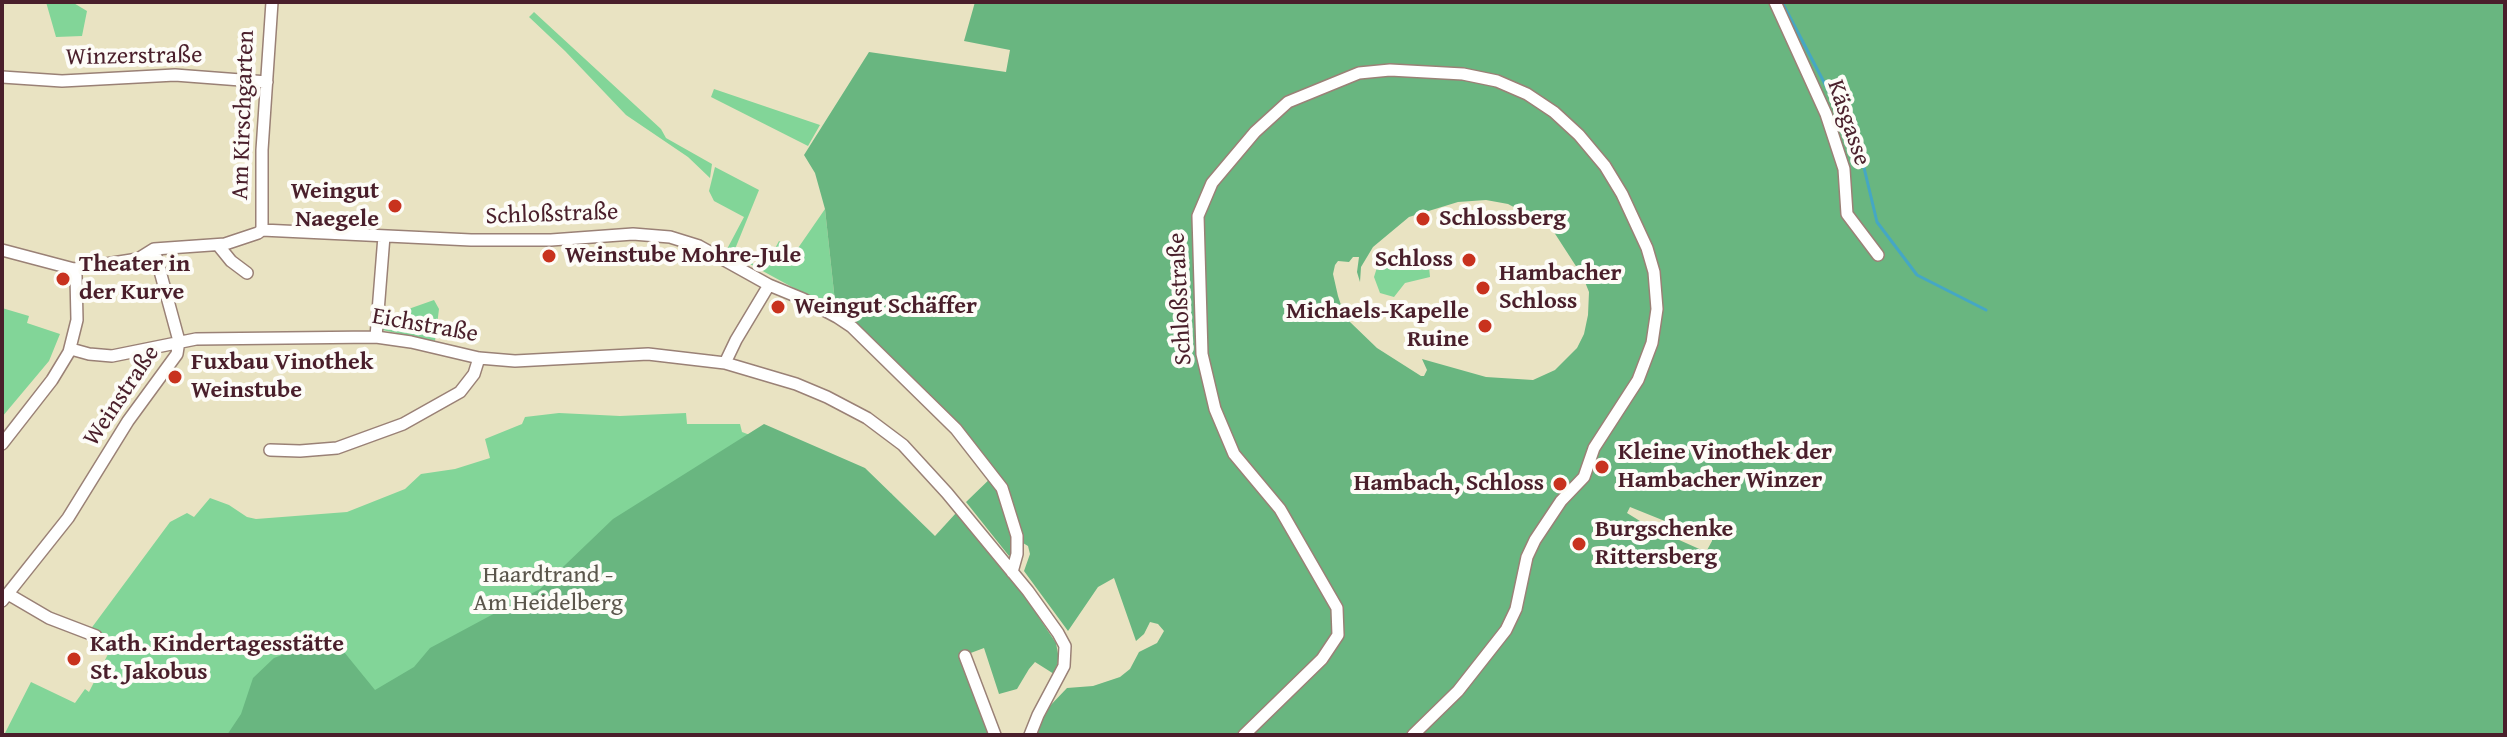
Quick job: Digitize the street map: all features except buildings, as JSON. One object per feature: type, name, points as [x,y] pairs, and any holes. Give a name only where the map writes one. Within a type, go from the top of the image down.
[{"type":"street","name":"Am Kirschgarten","points":[[262,230],[262,150],[272,2]]},
{"type":"street","name":"Käsgasse","points":[[1775,2],[1826,114],[1844,169],[1847,214],[1878,255]]},
{"type":"street","name":"Schloßstraße","points":[[1244,735],[1322,659],[1338,635],[1337,608],[1280,509],[1234,454],[1215,409],[1202,354],[1197,231],[1201,207],[1212,183],[1233,157],[1288,102],[1359,73],[1390,70],[1463,74],[1497,81],[1527,94],[1554,112],[1605,166],[1638,225],[1654,272],[1657,309],[1652,343],[1638,380],[1594,448],[1587,472],[1542,528],[1527,557],[1516,609],[1506,630],[1458,691],[1413,735]]},
{"type":"street","name":"Winzerstraße","points":[[2,77],[62,81],[175,75],[267,82]]},
{"type":"street","name":"Schloßstraße","points":[[154,249],[218,245],[262,230],[439,240],[533,240],[613,234],[670,237],[699,246],[852,327],[956,429],[1002,488],[1017,536],[1017,554],[1012,572]]},
{"type":"street","points":[[376,337],[384,236]]},
{"type":"street","points":[[218,245],[231,261],[247,273]]},
{"type":"street","points":[[2,250],[74,269],[138,259],[154,249]]},
{"type":"street","name":"Weinstraße","points":[[5,598],[82,498],[128,421],[173,362],[180,346],[154,249]]},
{"type":"street","points":[[2,444],[71,349],[77,309],[74,269]]},
{"type":"street","points":[[725,363],[769,285]]},
{"type":"street","name":"Eichstraße","points":[[71,349],[112,356],[179,341],[210,338],[376,337],[479,358],[533,361],[648,354],[725,363],[796,384],[827,397],[884,430],[926,468],[1012,572]]},
{"type":"street","points":[[270,450],[337,448],[403,424],[460,392],[474,374],[479,358]]},
{"type":"street","points":[[1012,572],[1043,611],[1065,646],[1064,666],[1030,735]]},
{"type":"street","points":[[5,598],[96,636]]},
{"type":"street","points":[[965,656],[995,735]]},
{"type":"green space","points":[[46,2],[72,2],[87,11],[82,36],[56,37]]},
{"type":"green space","points":[[975,2],[2505,2],[2505,735],[1037,735],[1046,710],[1067,688],[1093,686],[1120,677],[1130,669],[1139,652],[1157,643],[1164,631],[1158,624],[1150,622],[1136,641],[1114,578],[1098,587],[1068,631],[1024,571],[1030,554],[1028,546],[1023,543],[1009,556],[966,502],[997,472],[960,427],[836,311],[825,209],[815,173],[804,155],[869,52],[1006,72],[1010,50],[964,41]],"holes":[[[1486,200],[1508,204],[1550,226],[1583,277],[1589,292],[1584,334],[1577,348],[1555,370],[1533,380],[1486,377],[1422,359],[1427,370],[1421,376],[1377,348],[1350,322],[1338,296],[1333,274],[1335,265],[1338,261],[1349,262],[1353,257],[1359,257],[1357,272],[1360,282],[1361,267],[1373,247],[1409,217],[1458,202]],[[1630,507],[1712,540],[1712,541],[1706,552],[1648,526],[1627,513]]]},
{"type":"green space","points":[[534,12],[661,129],[666,138],[712,164],[710,178],[688,157],[626,115],[529,17]]},
{"type":"green space","points":[[714,89],[820,125],[808,146],[711,97]]},
{"type":"green space","points":[[715,167],[759,190],[733,254],[764,269],[779,241],[796,251],[825,209],[836,311],[726,251],[744,217],[714,201],[709,191]]},
{"type":"green space","points":[[1419,255],[1420,263],[1429,266],[1430,277],[1405,283],[1394,297],[1380,293],[1374,277],[1380,258]]},
{"type":"green space","points":[[434,300],[439,309],[435,341],[382,330],[383,318]]},
{"type":"green space","points":[[2,308],[29,316],[27,323],[60,334],[49,361],[2,417]]},
{"type":"green space","name":"Haardtrand - Am Heidelberg","points":[[559,413],[620,416],[686,413],[687,424],[740,424],[742,432],[835,467],[892,494],[893,502],[615,735],[4,735],[31,682],[75,703],[85,689],[89,692],[115,640],[90,630],[170,522],[187,513],[194,517],[210,498],[256,519],[347,512],[405,489],[421,474],[455,469],[490,458],[485,439],[522,424],[525,417]]},
{"type":"green space","points":[[764,424],[865,468],[935,536],[956,513],[1024,595],[1056,643],[1059,659],[1054,674],[1035,662],[1017,689],[999,694],[984,648],[960,657],[991,735],[227,735],[241,714],[253,678],[274,658],[331,636],[375,690],[414,667],[430,648],[540,589],[613,519]]},
{"type":"waterway","points":[[1782,2],[1860,151],[1877,222],[1917,275],[1986,310]]},
{"type":"place","name":"Weingut Naegele","points":[[395,206]]},
{"type":"place","name":"Schlossberg","points":[[1423,219]]},
{"type":"place","name":"Weinstube Mohre-Jule","points":[[549,256]]},
{"type":"place","name":"Schloss","points":[[1469,260]]},
{"type":"place","name":"Theater in der Kurve","points":[[63,279]]},
{"type":"place","name":"Hambacher Schloss","points":[[1483,288]]},
{"type":"place","name":"Weingut Schäffer","points":[[778,307]]},
{"type":"place","name":"Michaels-Kapelle Ruine","points":[[1485,326]]},
{"type":"place","name":"Fuxbau Vinothek Weinstube","points":[[175,377]]},
{"type":"place","name":"Kleine Vinothek der Hambacher Winzer","points":[[1602,467]]},
{"type":"place","name":"Hambach, Schloss","points":[[1560,484]]},
{"type":"place","name":"Burgschenke Rittersberg","points":[[1579,544]]},
{"type":"place","name":"Kath. Kindertagesstätte St. Jakobus","points":[[74,659]]}]
